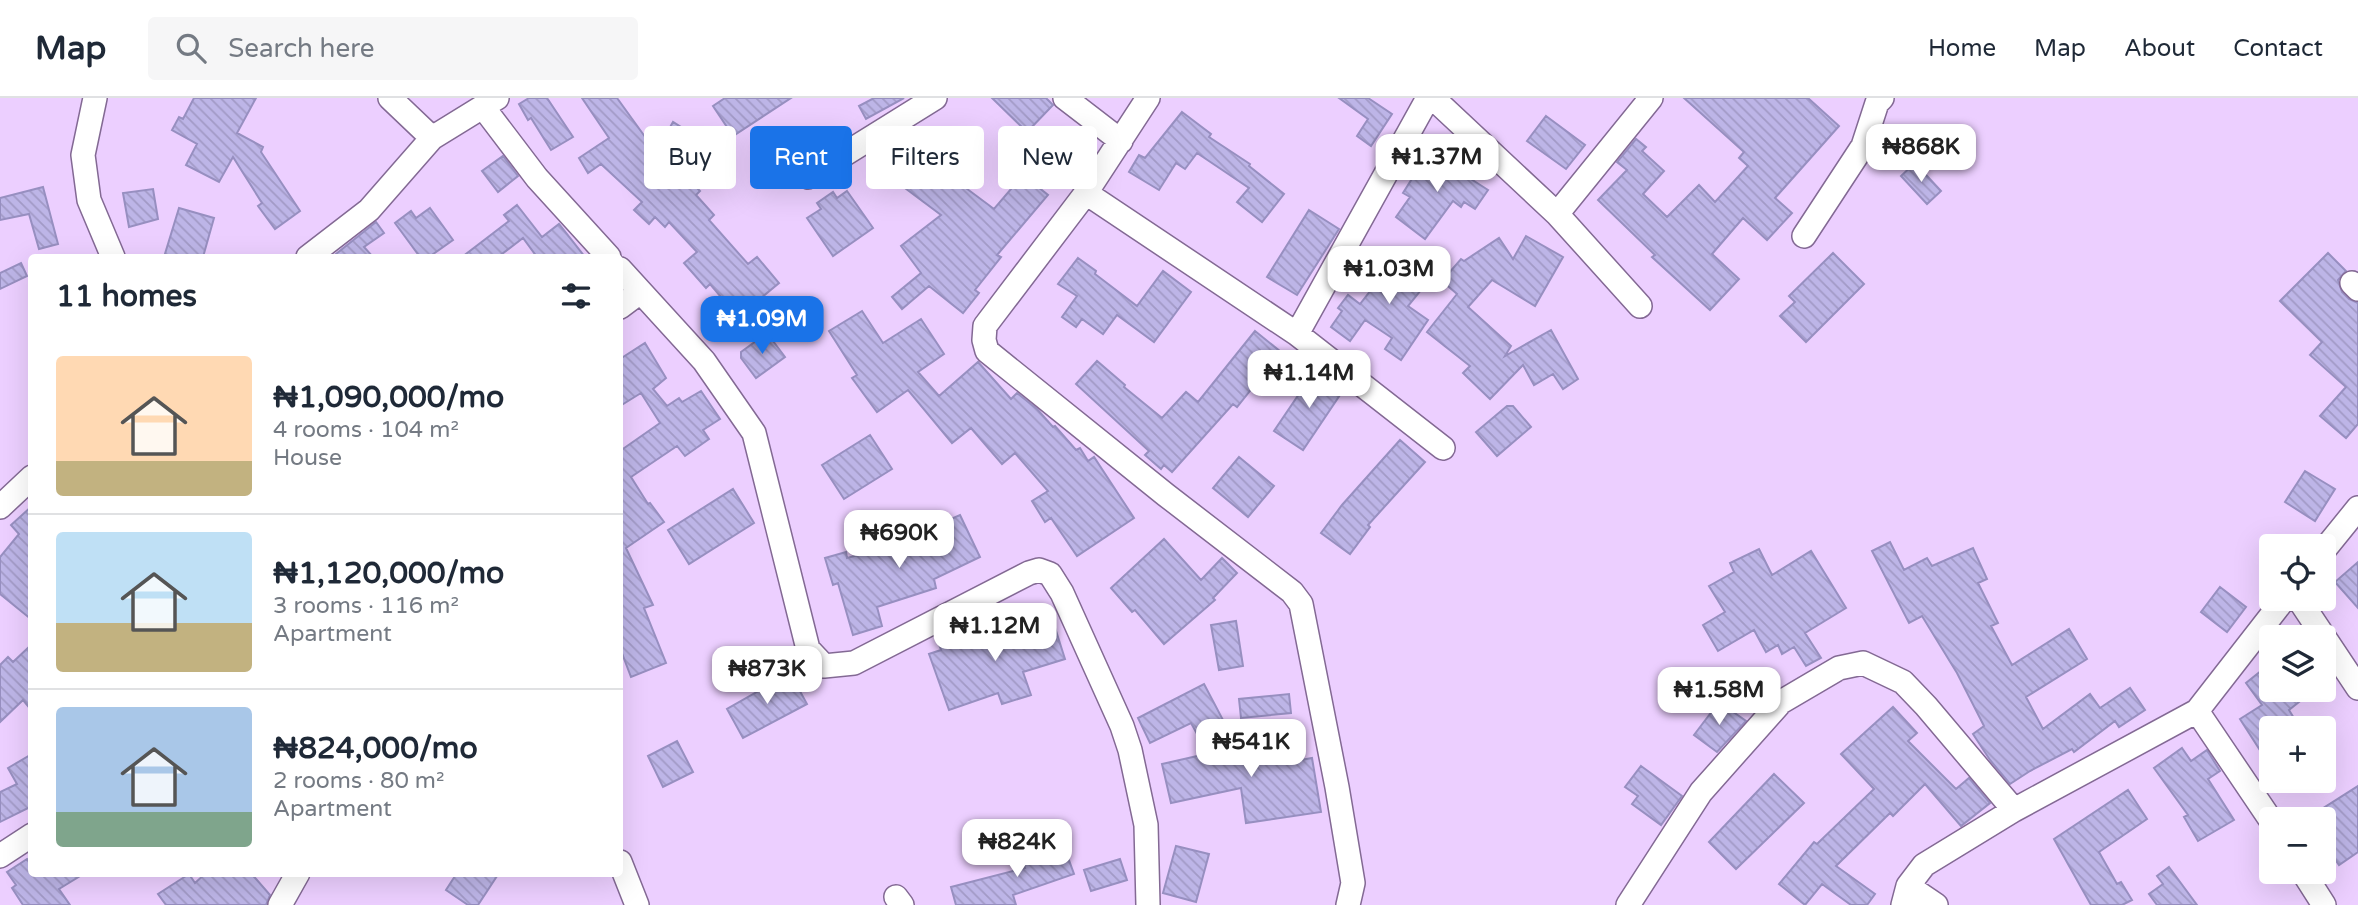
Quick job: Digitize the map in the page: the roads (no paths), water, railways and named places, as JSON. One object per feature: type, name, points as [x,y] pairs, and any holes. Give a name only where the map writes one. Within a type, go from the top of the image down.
[{"type":"street","points":[[95,98],[83,155],[89,200],[112,254]]},
{"type":"street","points":[[390,98],[432,138]]},
{"type":"street","points":[[852,150],[935,98]]},
{"type":"street","points":[[1065,98],[1121,141]]},
{"type":"street","points":[[1148,98],[1086,193],[985,326],[984,340],[987,351],[1292,592],[1301,604],[1353,883],[1348,905]]},
{"type":"street","points":[[1297,334],[1431,98],[1557,214],[1640,306]]},
{"type":"street","points":[[1557,214],[1651,98]]},
{"type":"street","points":[[1804,236],[1863,146],[1877,100]]},
{"type":"street","points":[[312,254],[369,210],[432,138],[490,102],[537,178],[606,254]]},
{"type":"street","points":[[1086,193],[1297,334],[1443,448]]},
{"type":"street","points":[[623,272],[704,361],[754,433],[808,649],[824,666],[854,663],[1030,573],[1039,570],[1050,574],[1062,593],[1126,738],[1146,825],[1148,905]]},
{"type":"street","points":[[623,305],[640,292]]},
{"type":"street","points":[[0,507],[28,481]]},
{"type":"street","points":[[2336,535],[2358,508]]},
{"type":"street","points":[[1936,905],[1906,895],[1924,865],[2014,810],[2197,711],[2275,611]]},
{"type":"street","points":[[2307,611],[2358,688]]},
{"type":"street","points":[[1629,905],[1701,792],[1781,702],[1839,668],[1863,663],[1903,682],[2014,810]]},
{"type":"street","points":[[2197,711],[2262,807]]},
{"type":"street","points":[[0,856],[28,838]]},
{"type":"street","points":[[623,870],[637,905]]},
{"type":"street","points":[[280,905],[296,877]]},
{"type":"street","points":[[2311,884],[2324,905]]}]
